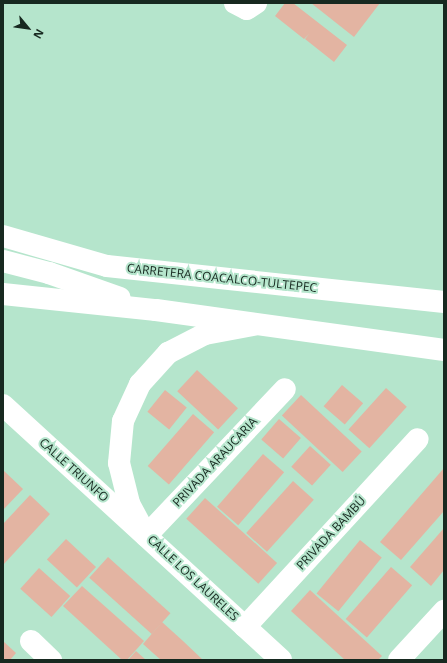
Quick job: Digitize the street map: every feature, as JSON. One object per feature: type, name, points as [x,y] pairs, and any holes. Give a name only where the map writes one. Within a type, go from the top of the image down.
[{"type":"street","name":"CARRETERA COACALCO-TULTEPEC","points":[[3,236],[107,266],[444,302]]},
{"type":"street","points":[[3,261],[49,273],[156,310]]},
{"type":"street","points":[[3,294],[156,310],[444,350]]},
{"type":"street","name":"CALLE LOS LAURELES","points":[[258,324],[205,334],[168,353],[140,384],[123,422],[119,462],[129,503],[146,536],[281,660]]},
{"type":"street","name":"PRIVADA ARAUCARIA","points":[[146,536],[285,389]]},
{"type":"street","name":"CALLE TRIUNFO","points":[[3,405],[146,536]]},
{"type":"street","name":"PRIVADA BAMBÚ","points":[[245,627],[418,439]]},
{"type":"street","points":[[399,660],[444,611]]},
{"type":"street","points":[[31,641],[51,660]]},
{"type":"building","points":[[285,3],[293,3],[347,45],[334,62],[305,39],[309,34],[304,39],[275,16]]},
{"type":"building","points":[[311,3],[380,3],[354,37]]},
{"type":"building","points":[[197,370],[238,408],[218,429],[177,391]]},
{"type":"building","points":[[342,385],[363,403],[345,425],[324,406]]},
{"type":"building","points":[[386,388],[407,407],[369,448],[349,430]]},
{"type":"building","points":[[165,390],[187,408],[169,429],[147,412]]},
{"type":"building","points":[[301,395],[362,452],[343,472],[282,415]]},
{"type":"building","points":[[193,414],[214,432],[169,484],[148,466]]},
{"type":"building","points":[[279,419],[301,438],[283,458],[261,439]]},
{"type":"building","points":[[310,446],[331,465],[312,486],[291,467]]},
{"type":"building","points":[[263,454],[284,472],[238,525],[217,507]]},
{"type":"building","points":[[444,468],[444,511],[401,560],[380,542]]},
{"type":"building","points":[[3,470],[23,489],[3,510]]},
{"type":"building","points":[[293,481],[314,500],[267,552],[246,533]]},
{"type":"building","points":[[30,495],[50,514],[3,565],[3,524]]},
{"type":"building","points":[[205,498],[277,563],[258,584],[186,519]]},
{"type":"building","points":[[444,528],[444,570],[431,586],[410,567]]},
{"type":"building","points":[[66,539],[96,567],[77,587],[47,559]]},
{"type":"building","points":[[360,540],[382,558],[338,611],[317,594]]},
{"type":"building","points":[[108,557],[170,613],[152,634],[89,578]]},
{"type":"building","points":[[391,567],[412,585],[367,637],[346,619]]},
{"type":"building","points":[[39,568],[70,596],[51,617],[20,589]]},
{"type":"building","points":[[82,586],[144,641],[127,660],[122,660],[63,606]]},
{"type":"building","points":[[310,590],[382,656],[378,660],[345,660],[291,611]]},
{"type":"building","points":[[162,622],[203,660],[161,660],[143,644]]},
{"type":"building","points":[[3,641],[16,653],[10,660],[3,660]]},
{"type":"building","points":[[136,651],[146,660],[128,660]]}]
